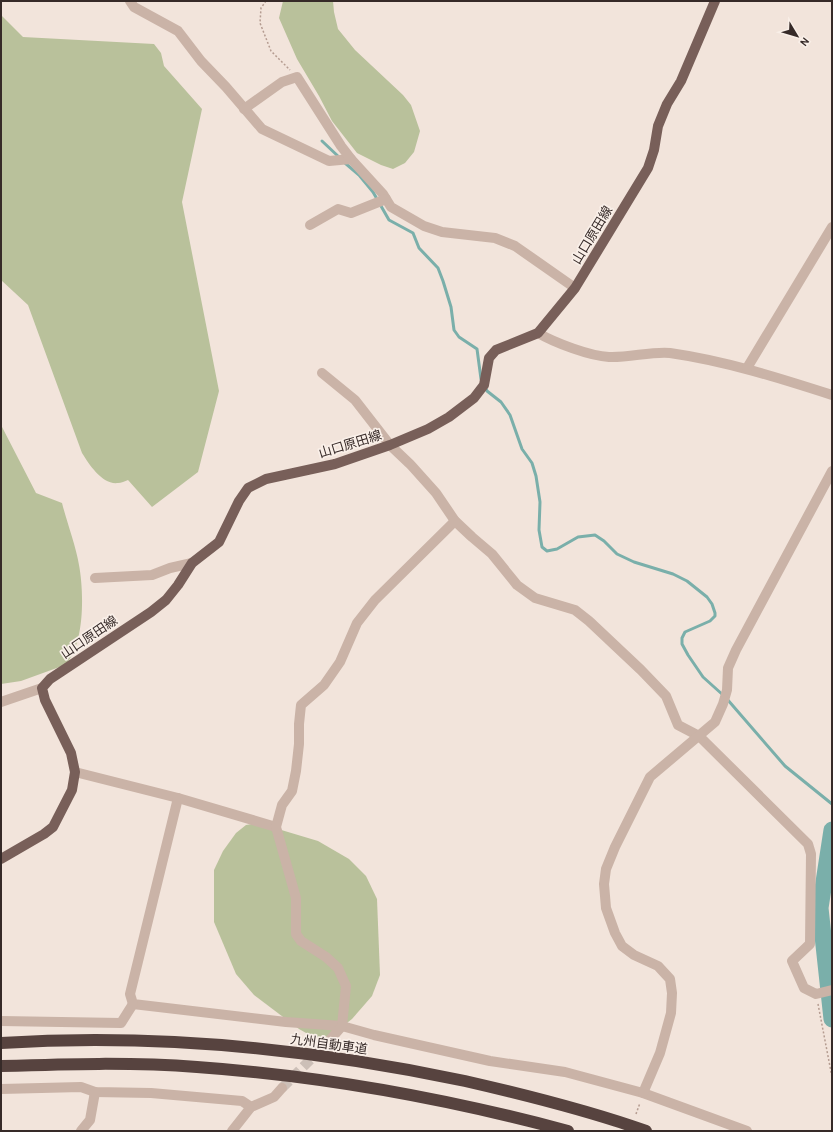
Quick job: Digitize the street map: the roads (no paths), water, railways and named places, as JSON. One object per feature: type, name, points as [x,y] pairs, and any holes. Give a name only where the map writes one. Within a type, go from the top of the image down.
[{"type":"highway","name":"九州自動車道","points":[[1,1043],[92,1039],[185,1043],[326,1056],[417,1071],[504,1090],[578,1109],[646,1131]]},
{"type":"highway","points":[[1,1066],[86,1063],[195,1066],[318,1078],[411,1094],[503,1113],[568,1131]]},
{"type":"main road","name":"山口原田線","points":[[42,688],[50,679],[151,612],[166,600],[178,585],[192,562],[219,542],[239,501],[248,488],[266,479],[335,464],[390,445],[428,429],[454,414],[474,398],[484,385],[489,358],[496,350],[538,333],[575,288],[648,168],[654,150],[658,126],[667,104],[682,81],[715,1]]},
{"type":"main road","points":[[1,859],[54,827],[72,790],[75,772],[71,753],[45,700],[42,688]]},
{"type":"street","points":[[130,1],[134,7],[178,32],[201,61],[226,87],[262,129],[329,161],[351,159]]},
{"type":"street","points":[[244,109],[282,82],[297,77],[351,159],[386,199],[391,207],[424,226],[442,232],[496,238],[515,246],[575,288]]},
{"type":"street","points":[[310,225],[338,209],[352,213],[386,199]]},
{"type":"street","points":[[747,368],[832,227]]},
{"type":"street","points":[[538,333],[549,340],[593,354],[609,357],[668,353],[747,368],[832,395]]},
{"type":"street","points":[[322,373],[355,400],[390,445],[410,464],[436,493],[456,521],[492,554],[517,584],[535,598],[575,610],[589,621],[666,696],[678,725],[699,736],[808,844],[811,854],[810,944],[792,961],[804,988],[823,992]]},
{"type":"street","points":[[643,1093],[660,1053],[671,1013],[672,993],[670,979],[658,966],[634,955],[622,946],[615,933],[606,908],[604,884],[606,869],[615,847],[650,777],[715,722],[727,690],[728,668],[736,650],[832,471]]},
{"type":"street","points":[[329,1041],[342,1026],[346,986],[338,968],[326,957],[301,941],[296,934],[296,898],[276,827],[282,805],[292,791],[299,744],[298,724],[301,705],[324,685],[340,662],[357,623],[375,600],[456,521]]},
{"type":"street","points":[[95,578],[152,575],[192,562]]},
{"type":"street","points":[[1,702],[42,688]]},
{"type":"street","points":[[75,772],[178,798],[276,827]]},
{"type":"street","points":[[1,1021],[122,1023],[133,1004],[130,994],[178,798]]},
{"type":"street","points":[[133,1004],[286,1022],[342,1026],[374,1035],[490,1061],[565,1072],[643,1093],[747,1131]]},
{"type":"street","points":[[1,1089],[81,1087],[95,1092],[151,1093],[242,1101],[251,1107]]},
{"type":"street","points":[[232,1131],[251,1107],[274,1097],[282,1088]]},
{"type":"street","points":[[81,1131],[90,1120],[95,1092]]},
{"type":"waterway","points":[[322,141],[340,158]]},
{"type":"waterway","points":[[345,163],[359,175],[373,192],[389,220],[413,233],[419,248],[438,268],[451,307],[454,330],[459,337],[477,349],[481,379]]},
{"type":"waterway","points":[[485,387],[487,391],[501,402],[510,415],[522,449],[532,463],[536,476],[540,502],[539,530],[542,547],[547,551],[557,549],[578,537],[595,535],[604,541],[617,554],[634,562],[673,574],[687,581],[707,597],[712,604],[715,616],[710,621],[685,632],[682,638],[682,644],[703,677],[723,695]]},
{"type":"waterway","points":[[727,699],[785,766],[832,804]]},
{"type":"waterway","points":[[832,830],[820,908],[832,1019]]},
{"type":"tunnel","points":[[282,1088],[329,1041]]}]
